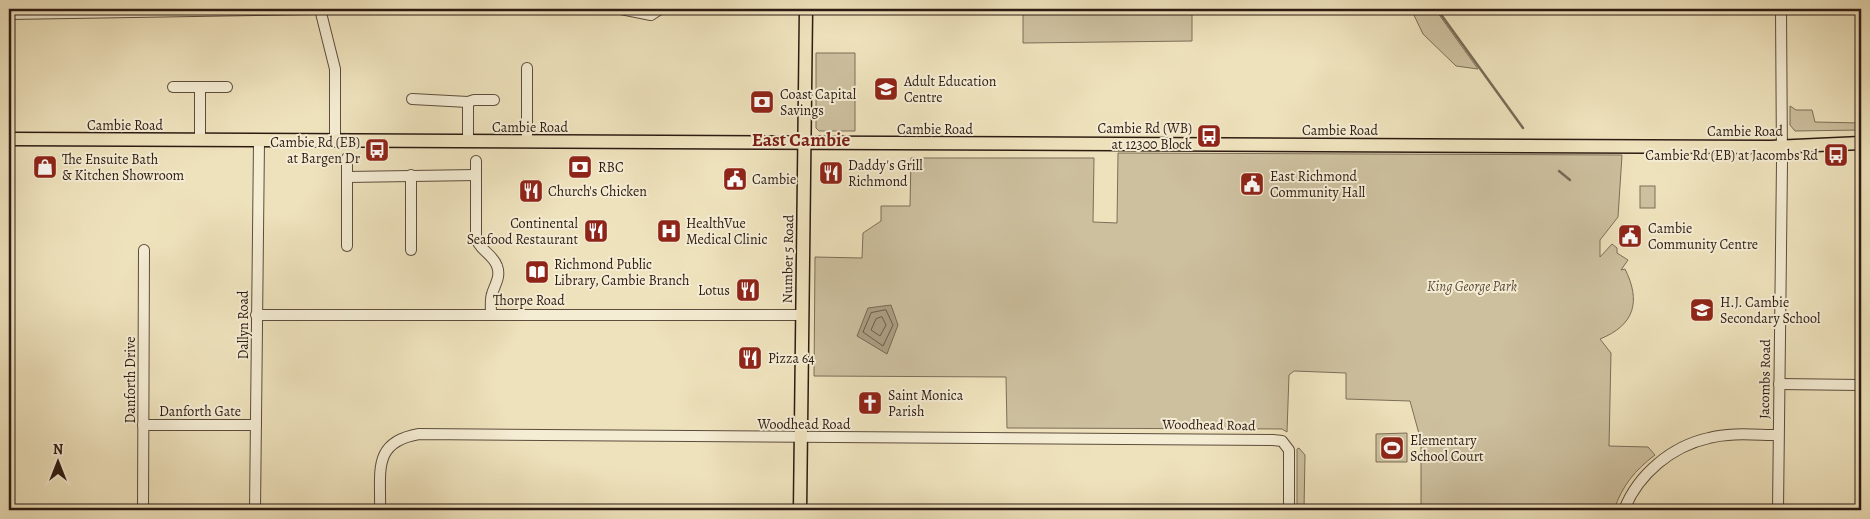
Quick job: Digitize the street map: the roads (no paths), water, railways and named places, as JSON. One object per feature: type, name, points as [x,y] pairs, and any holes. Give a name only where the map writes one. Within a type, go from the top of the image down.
[{"type":"main road","name":"Number 5 Road","points":[[800,510],[806,9]]},
{"type":"main road","name":"Cambie Road","points":[[9,140],[1782,147],[1861,143]]},
{"type":"street","points":[[9,14],[26,12],[316,9]]},
{"type":"street","points":[[320,9],[335,70],[335,141]]},
{"type":"street","points":[[621,9],[652,15],[660,9]]},
{"type":"street","name":"Jacombs Road","points":[[1778,510],[1782,147],[1781,9]]},
{"type":"street","points":[[527,68],[527,142]]},
{"type":"street","points":[[173,87],[227,87]]},
{"type":"street","points":[[200,87],[200,140]]},
{"type":"street","points":[[412,99],[468,102],[474,100],[494,100]]},
{"type":"street","points":[[468,102],[468,141]]},
{"type":"street","name":"Dallyn Road","points":[[255,510],[259,141]]},
{"type":"street","points":[[347,158],[347,246]]},
{"type":"street","points":[[476,161],[476,238],[478,245],[493,258],[498,269],[497,282],[491,296],[491,314]]},
{"type":"street","points":[[347,177],[411,175],[476,176]]},
{"type":"street","points":[[411,175],[411,250]]},
{"type":"street","name":"Danforth Drive","points":[[143,510],[144,250]]},
{"type":"street","name":"Thorpe Road","points":[[256,315],[802,315]]},
{"type":"street","points":[[1779,384],[1861,385]]},
{"type":"street","name":"Danforth Gate","points":[[143,425],[256,425]]},
{"type":"street","name":"Woodhead Road","points":[[380,510],[381,472],[384,453],[395,440],[420,434],[1273,440],[1282,441],[1287,446],[1290,455],[1289,510]]},
{"type":"street","points":[[1624,510],[1642,479],[1657,464],[1682,448],[1718,436],[1778,435]]},
{"type":"water","points":[[891,305],[898,325],[887,354],[857,336],[868,308]]},
{"type":"waterway","points":[[1437,9],[1523,128]]},
{"type":"waterway","points":[[1559,171],[1570,180]]},
{"type":"place","name":"Adult Education Centre","points":[[886,89]]},
{"type":"place","name":"Coast Capital Savings","points":[[762,102]]},
{"type":"place","name":"Cambie Rd (WB) at 12300 Block","points":[[1209,136]]},
{"type":"place","name":"Cambie Rd (EB) at Bargen Dr","points":[[377,150]]},
{"type":"place","name":"Cambie Rd (EB) at Jacombs Rd","points":[[1836,155]]},
{"type":"place","name":"The Ensuite Bath & Kitchen Showroom","points":[[45,167]]},
{"type":"place","name":"RBC","points":[[580,167]]},
{"type":"place","name":"Daddy's Grill Richmond","points":[[831,173]]},
{"type":"place","name":"Cambie","points":[[735,179]]},
{"type":"place","name":"East Richmond Community Hall","points":[[1252,184]]},
{"type":"place","name":"Church's Chicken","points":[[531,191]]},
{"type":"place","name":"Continental Seafood Restaurant","points":[[596,231]]},
{"type":"place","name":"HealthVue Medical Clinic","points":[[669,231]]},
{"type":"place","name":"Cambie Community Centre","points":[[1630,236]]},
{"type":"place","name":"Richmond Public Library, Cambie Branch","points":[[537,272]]},
{"type":"place","name":"Lotus","points":[[748,290]]},
{"type":"place","name":"H.J. Cambie Secondary School","points":[[1702,310]]},
{"type":"place","name":"Pizza 64","points":[[750,358]]},
{"type":"place","name":"Saint Monica Parish","points":[[870,403]]},
{"type":"place","name":"Elementary School Court","points":[[1392,448]]},
{"type":"district","name":"East Cambie","points":[[801,140]]},
{"type":"park label","name":"King George Park","points":[[1472,286]]}]
